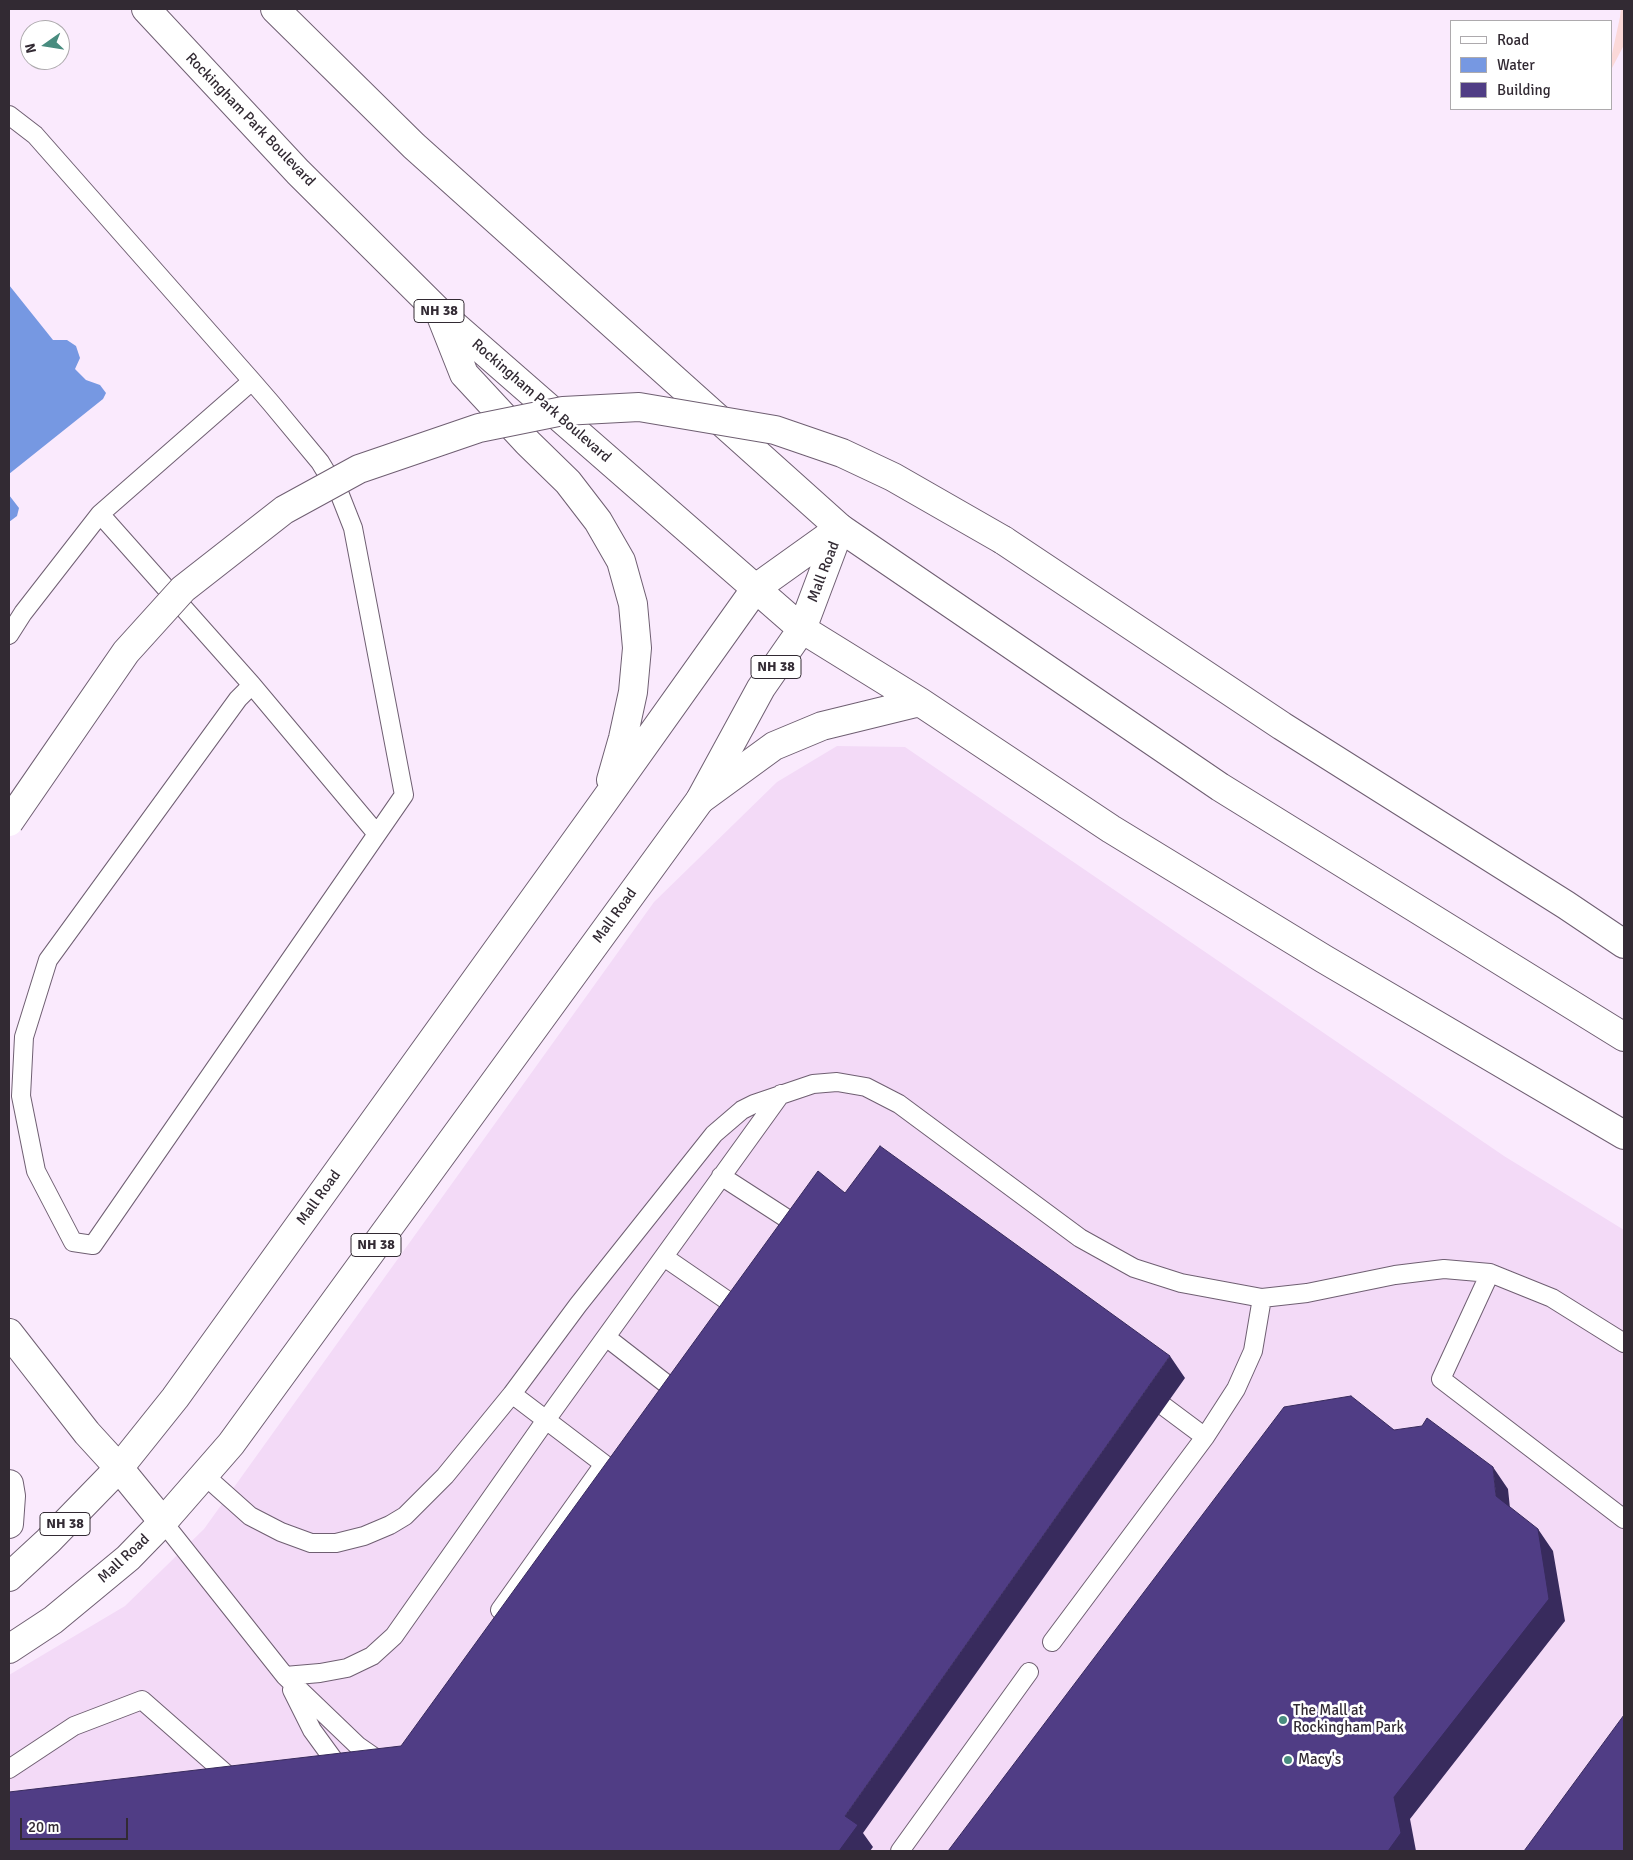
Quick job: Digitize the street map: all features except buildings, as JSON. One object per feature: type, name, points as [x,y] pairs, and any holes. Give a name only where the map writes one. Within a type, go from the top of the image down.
[{"type":"main road","name":"Rockingham Park Boulevard","points":[[146,9],[298,172],[439,312],[802,629],[920,702],[1111,829],[1324,960],[1624,1134]]},
{"type":"main road","points":[[275,9],[414,146],[840,528],[1220,787],[1624,1037]]},
{"type":"main road","points":[[439,312],[464,374],[528,443],[568,482],[598,521],[621,561],[633,604],[637,648],[633,692],[623,738],[604,803]]},
{"type":"main road","points":[[9,822],[126,652],[183,589],[284,510],[359,469],[480,428],[563,411],[638,407],[775,430],[842,453],[893,477],[1003,540],[1282,726],[1566,905],[1624,944]]},
{"type":"main road","name":"Mall Road","points":[[9,1577],[48,1541],[119,1468],[181,1390],[604,803],[756,588],[840,528]]},
{"type":"main road","name":"Mall Road","points":[[9,1649],[53,1620],[128,1558],[163,1522],[231,1444],[700,800],[761,688],[802,629],[840,528]]},
{"type":"main road","points":[[700,800],[774,746],[822,726],[920,702]]},
{"type":"main road","points":[[9,1333],[87,1433],[119,1468],[163,1522]]},
{"type":"main road","points":[[9,1484],[9,1524]]},
{"type":"lane","points":[[9,115],[35,135],[252,381],[320,462],[340,496],[353,528],[404,795],[93,1246],[73,1242],[36,1171],[21,1096],[24,1037],[48,960],[238,699],[252,685]]},
{"type":"lane","points":[[9,636],[23,613],[100,514],[252,381]]},
{"type":"lane","points":[[100,514],[252,685],[377,834]]},
{"type":"lane","points":[[204,1476],[250,1516],[281,1532],[311,1543],[336,1543],[364,1536],[406,1516],[445,1476],[512,1394],[578,1305],[714,1134],[742,1110],[812,1084],[837,1082],[866,1087],[899,1104],[1080,1238],[1134,1268],[1181,1283],[1262,1298],[1307,1293],[1395,1275],[1444,1269],[1490,1273],[1552,1298],[1624,1343]]},
{"type":"lane","points":[[285,1676],[320,1673],[347,1668],[372,1656],[394,1636],[546,1420],[781,1094]]},
{"type":"lane","points":[[721,1176],[806,1231]]},
{"type":"lane","points":[[664,1257],[746,1313]]},
{"type":"lane","points":[[1490,1273],[1441,1379],[1624,1519]]},
{"type":"lane","points":[[1052,1642],[1205,1437],[1236,1388],[1253,1351],[1262,1298]]},
{"type":"lane","points":[[606,1337],[685,1398]]},
{"type":"lane","points":[[1133,1382],[1205,1437]]},
{"type":"lane","points":[[512,1394],[604,1464],[624,1482]]},
{"type":"lane","points":[[491,1623],[604,1464]]},
{"type":"lane","points":[[163,1522],[285,1676],[358,1746],[393,1771]]},
{"type":"lane","points":[[900,1851],[1029,1672]]},
{"type":"lane","points":[[285,1676],[312,1730],[350,1779]]},
{"type":"lane","points":[[9,1769],[74,1726],[142,1700],[233,1780],[234,1790]]},
{"type":"shaded area","points":[[1621,9],[1624,9],[1624,45],[1613,66],[1613,49]]},
{"type":"shaded area","name":"The Mall at Rockingham Park","points":[[837,746],[905,747],[1504,1156],[1624,1230],[1624,1851],[9,1851],[9,1675],[125,1606],[204,1529],[654,902],[777,782]]},
{"type":"water","points":[[9,285],[53,340],[67,340],[76,346],[80,358],[75,369],[86,380],[100,385],[106,393],[103,399],[9,474]]},
{"type":"water","points":[[9,495],[19,508],[17,516],[9,522]]},
{"type":"place","name":"The Mall at Rockingham Park","points":[[1283,1720]]},
{"type":"place","name":"Macy's","points":[[1288,1760]]}]
